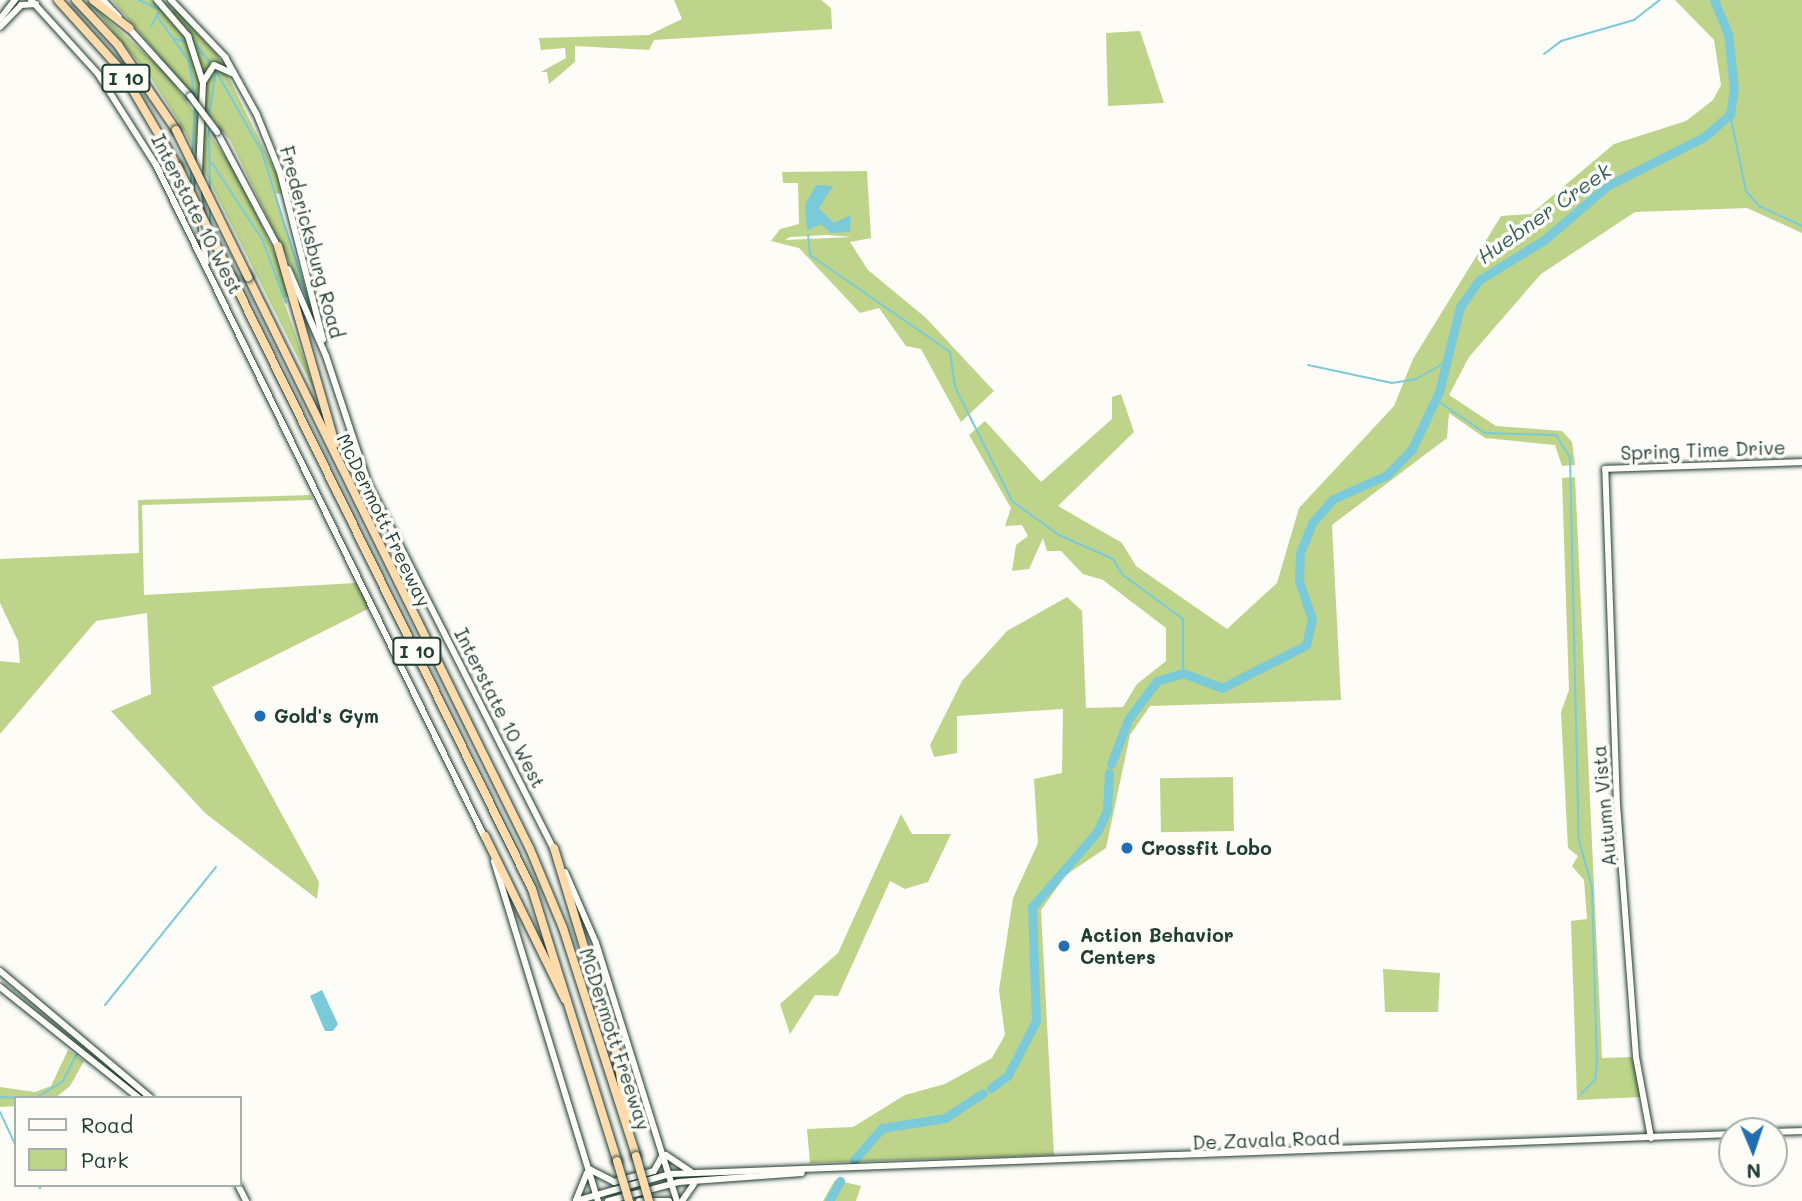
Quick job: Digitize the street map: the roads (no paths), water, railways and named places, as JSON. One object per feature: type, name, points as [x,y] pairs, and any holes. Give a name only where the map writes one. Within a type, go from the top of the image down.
[{"type":"highway","name":"McDermott Freeway","points":[[58,0],[121,70],[178,167],[516,854],[580,1031],[629,1201]]},
{"type":"highway","name":"McDermott Freeway","points":[[76,0],[118,45],[176,130],[530,849],[563,928],[649,1201]]},
{"type":"highway","points":[[93,0],[130,28]]},
{"type":"highway","points":[[278,246],[345,474]]},
{"type":"highway","points":[[485,836],[580,1031]]},
{"type":"highway","points":[[554,848],[617,1055],[628,1134]]},
{"type":"main road","points":[[0,19],[15,0]]},
{"type":"main road","name":"Interstate 10 West","points":[[103,0],[190,96],[217,132],[278,246],[326,356],[368,483],[554,848],[596,943],[677,1201]]},
{"type":"main road","points":[[157,0],[188,36],[203,83],[198,192],[207,271]]},
{"type":"main road","name":"Fredericksburg Road","points":[[171,0],[239,78],[280,172],[326,356]]},
{"type":"main road","points":[[0,27],[21,5],[33,2]]},
{"type":"main road","name":"Interstate 10 West","points":[[33,2],[124,111],[207,271],[485,836],[597,1198]]},
{"type":"main road","points":[[203,83],[214,65],[239,78]]},
{"type":"main road","name":"Spring Time Drive","points":[[1605,470],[1802,462]]},
{"type":"main road","name":"Autumn Vista","points":[[1605,470],[1617,805],[1636,1057],[1651,1138]]},
{"type":"main road","points":[[0,971],[149,1096]]},
{"type":"main road","points":[[0,986],[137,1096]]},
{"type":"main road","name":"De Zavala Road","points":[[608,1201],[672,1184],[802,1173],[1718,1135]]},
{"type":"main road","points":[[575,1201],[585,1190],[587,1167],[614,1182],[654,1171],[664,1153],[693,1173]]},
{"type":"main road","name":"De Zavala Road","points":[[575,1201],[597,1198],[670,1174],[802,1173]]},
{"type":"main road","points":[[682,1201],[691,1185],[704,1180]]},
{"type":"main road","points":[[639,1201],[669,1201]]},
{"type":"water","points":[[816,185],[833,186],[819,208],[834,223],[851,215],[850,232],[831,233],[821,224],[807,231],[805,205]]},
{"type":"water","points":[[322,990],[338,1024],[333,1031],[325,1031],[310,996]]},
{"type":"waterway","points":[[139,0],[160,10]]},
{"type":"waterway","points":[[1544,54],[1561,41],[1634,20],[1660,0]]},
{"type":"waterway","name":"Huebner Creek","points":[[1111,764],[1129,718],[1157,681],[1183,673],[1222,688],[1306,645],[1312,619],[1299,581],[1300,553],[1312,523],[1333,499],[1387,475],[1412,449],[1439,392],[1460,307],[1479,280],[1544,240],[1607,186],[1704,137],[1730,114],[1734,89],[1728,34],[1714,0]]},
{"type":"waterway","points":[[151,26],[159,12]]},
{"type":"waterway","points":[[157,16],[189,61],[195,100]]},
{"type":"waterway","points":[[173,38],[186,42]]},
{"type":"waterway","points":[[196,45],[210,62]]},
{"type":"waterway","points":[[216,71],[262,152],[310,307]]},
{"type":"waterway","points":[[209,115],[216,72]]},
{"type":"waterway","points":[[192,156],[195,106]]},
{"type":"waterway","points":[[1730,114],[1746,191],[1759,206],[1802,226]]},
{"type":"waterway","points":[[209,124],[210,192]]},
{"type":"waterway","points":[[212,163],[262,239],[286,303]]},
{"type":"waterway","points":[[191,168],[191,181]]},
{"type":"waterway","points":[[210,208],[210,223]]},
{"type":"waterway","points":[[808,235],[810,255],[950,352],[955,387],[1012,501],[1059,535],[1113,559],[1123,575],[1183,619],[1183,673]]},
{"type":"waterway","points":[[210,239],[224,281]]},
{"type":"waterway","points":[[1308,365],[1392,383],[1416,379],[1443,364]]},
{"type":"waterway","points":[[1436,400],[1485,433],[1556,435],[1570,457],[1579,841],[1592,887],[1597,1062],[1595,1080],[1581,1094]]},
{"type":"waterway","name":"Huebner Creek","points":[[991,1088],[1008,1075],[1036,1021],[1032,907],[1097,832],[1107,811],[1109,773]]},
{"type":"waterway","points":[[105,1005],[216,867]]},
{"type":"waterway","points":[[39,1096],[63,1081],[77,1054]]},
{"type":"waterway","name":"Huebner Creek","points":[[854,1160],[882,1128],[945,1118],[983,1093]]},
{"type":"waterway","points":[[0,1097],[14,1098]]},
{"type":"waterway","points":[[0,1112],[14,1143]]},
{"type":"waterway","name":"Huebner Creek","points":[[829,1201],[840,1181]]},
{"type":"place","name":"Gold's Gym","points":[[260,716]]},
{"type":"place","name":"Crossfit Lobo","points":[[1127,848]]},
{"type":"place","name":"Action Behavior Centers","points":[[1064,946]]}]
